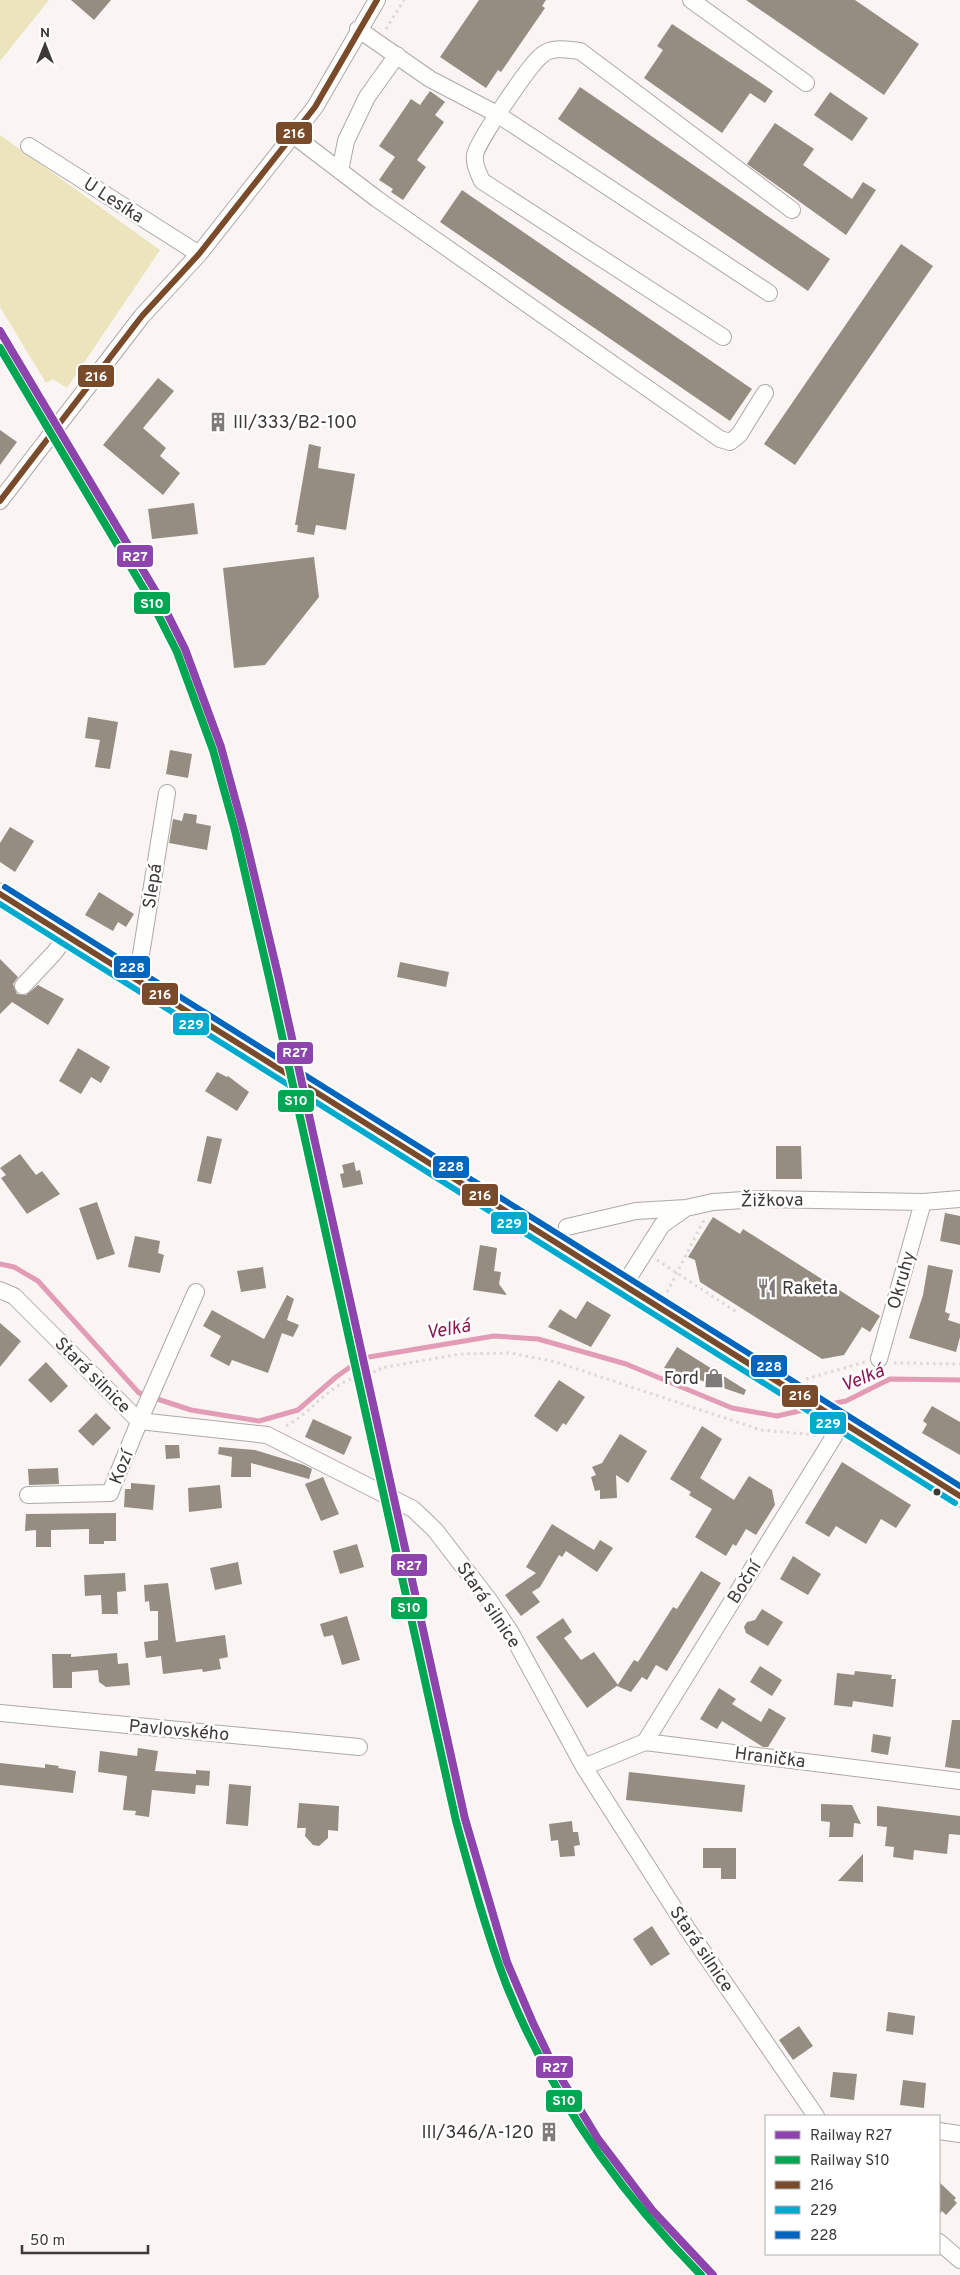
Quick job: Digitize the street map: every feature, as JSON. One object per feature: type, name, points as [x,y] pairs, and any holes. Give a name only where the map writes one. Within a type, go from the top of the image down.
[{"type":"main road","points":[[0,894],[790,1389],[839,1429],[960,1496]]},
{"type":"street","points":[[0,501],[136,324],[199,254],[315,107],[358,29],[377,0]]},
{"type":"street","points":[[691,0],[806,83]]},
{"type":"street","points":[[358,29],[430,79],[497,114],[769,293]]},
{"type":"street","points":[[723,337],[482,181],[475,166],[475,153],[497,114],[543,54],[560,49],[580,52],[792,210]]},
{"type":"street","points":[[340,171],[346,141],[367,97],[397,55]]},
{"type":"street","points":[[293,135],[340,171],[720,439],[730,442],[739,435],[765,393]]},
{"type":"street","name":"U Lesíka","points":[[29,146],[199,254]]},
{"type":"street","name":"Slepá","points":[[137,979],[167,793]]},
{"type":"street","points":[[23,986],[67,936]]},
{"type":"street","name":"Žižkova","points":[[624,1286],[644,1251],[662,1225],[686,1208],[714,1202],[759,1199],[923,1202],[960,1199]]},
{"type":"street","name":"Okruhy","points":[[879,1359],[923,1202]]},
{"type":"street","points":[[567,1227],[636,1212],[686,1208]]},
{"type":"street","name":"Stará silnice","points":[[0,1290],[14,1296],[142,1415],[267,1435],[413,1509],[435,1530],[489,1600],[511,1633],[584,1767],[688,1930],[815,2115]]},
{"type":"street","points":[[142,1415],[196,1292]]},
{"type":"street","name":"Kozí","points":[[28,1495],[110,1492],[142,1415]]},
{"type":"street","name":"Boční","points":[[645,1742],[839,1429]]},
{"type":"street","name":"Pavlovského","points":[[0,1713],[359,1747]]},
{"type":"street","name":"Hranička","points":[[584,1767],[645,1742],[960,1781]]},
{"type":"street","points":[[940,2131],[960,2134]]},
{"type":"street","points":[[940,2243],[960,2260]]},
{"type":"path","points":[[378,42],[404,0]]},
{"type":"path","points":[[659,1307],[714,1202]]},
{"type":"path","points":[[644,1251],[738,1313]]},
{"type":"path","points":[[267,1435],[288,1425],[311,1410],[336,1387],[357,1376],[380,1370],[380,1368],[460,1354],[510,1353],[556,1362],[761,1430],[839,1429]]},
{"type":"path","points":[[790,1389],[812,1375],[879,1359],[889,1363],[960,1364]]},
{"type":"shaded area","points":[[0,0],[49,0],[0,61]]},
{"type":"shaded area","points":[[0,135],[160,250],[67,388],[53,379],[46,383],[0,307]]},
{"type":"building","points":[[71,0],[111,0],[94,20]]},
{"type":"building","points":[[479,0],[546,0],[542,6],[545,8],[501,72],[498,70],[486,88],[440,57]]},
{"type":"building","points":[[746,0],[855,0],[919,44],[884,95]]},
{"type":"building","points":[[672,24],[773,91],[765,103],[750,93],[722,133],[644,78],[663,50],[657,46]]},
{"type":"building","points":[[580,87],[830,259],[808,291],[558,119]]},
{"type":"building","points":[[430,91],[445,102],[435,115],[444,122],[417,160],[426,167],[403,200],[391,192],[393,189],[379,180],[395,157],[379,146],[411,99],[420,105]]},
{"type":"building","points":[[830,92],[868,118],[852,141],[814,115]]},
{"type":"building","points":[[775,123],[814,149],[803,165],[852,199],[863,182],[876,190],[846,235],[747,164]]},
{"type":"building","points":[[462,190],[752,389],[730,421],[440,222]]},
{"type":"building","points":[[901,244],[933,266],[795,465],[764,444]]},
{"type":"building","points":[[158,378],[174,391],[143,428],[166,448],[160,456],[180,473],[163,495],[103,445]]},
{"type":"building","points":[[0,430],[17,442],[0,465]]},
{"type":"building","points":[[309,444],[321,447],[318,468],[355,474],[346,530],[316,525],[314,535],[297,532],[298,525],[295,525]]},
{"type":"building","points":[[194,503],[198,534],[152,539],[148,509]]},
{"type":"building","points":[[314,557],[319,597],[265,665],[234,668],[223,568]]},
{"type":"building","points":[[88,717],[118,722],[110,769],[95,767],[100,740],[85,738]]},
{"type":"building","points":[[170,750],[192,754],[188,778],[166,774]]},
{"type":"building","points":[[184,813],[197,815],[196,823],[211,826],[207,850],[169,843],[173,819],[182,821]]},
{"type":"building","points":[[10,827],[34,841],[15,872],[0,862],[0,843]]},
{"type":"building","points":[[99,892],[134,914],[126,927],[118,922],[113,931],[85,915]]},
{"type":"building","points":[[0,959],[18,977],[13,984],[17,994],[26,995],[38,985],[64,999],[48,1025],[12,1002],[0,1014]]},
{"type":"building","points":[[400,962],[449,972],[446,987],[397,977]]},
{"type":"building","points":[[78,1048],[110,1067],[101,1083],[91,1077],[81,1094],[59,1081]]},
{"type":"building","points":[[217,1072],[228,1076],[249,1092],[237,1111],[205,1091]]},
{"type":"building","points":[[207,1136],[222,1139],[211,1184],[197,1181]]},
{"type":"building","points":[[776,1146],[801,1146],[802,1179],[776,1179]]},
{"type":"building","points":[[20,1154],[36,1175],[42,1171],[60,1194],[27,1214],[1,1178],[6,1175],[0,1168]]},
{"type":"building","points":[[354,1162],[356,1171],[360,1170],[363,1184],[343,1188],[340,1174],[344,1173],[342,1165]]},
{"type":"building","points":[[97,1202],[115,1254],[97,1260],[79,1208]]},
{"type":"building","points":[[945,1213],[960,1216],[960,1245],[940,1241]]},
{"type":"building","points":[[713,1217],[740,1234],[743,1229],[880,1316],[870,1332],[862,1327],[844,1355],[822,1359],[700,1282],[695,1260],[688,1257]]},
{"type":"building","points":[[135,1236],[160,1241],[158,1253],[164,1255],[160,1273],[128,1267]]},
{"type":"building","points":[[480,1245],[497,1248],[494,1271],[501,1272],[499,1284],[507,1295],[473,1290]]},
{"type":"building","points":[[928,1265],[953,1270],[945,1312],[950,1314],[948,1320],[960,1324],[960,1337],[956,1352],[909,1338],[923,1295]]},
{"type":"building","points":[[263,1267],[266,1288],[241,1292],[237,1271]]},
{"type":"building","points":[[287,1295],[294,1299],[287,1320],[299,1325],[293,1337],[282,1333],[268,1373],[232,1360],[229,1366],[210,1356],[221,1336],[203,1326],[212,1310],[264,1339]]},
{"type":"building","points":[[587,1301],[611,1315],[591,1347],[548,1327],[560,1309],[576,1319]]},
{"type":"building","points":[[0,1323],[21,1341],[0,1367]]},
{"type":"building","points":[[677,1347],[746,1390],[744,1395],[664,1368]]},
{"type":"building","points":[[46,1362],[68,1386],[51,1403],[28,1380]]},
{"type":"building","points":[[559,1380],[585,1397],[566,1425],[563,1423],[557,1432],[534,1416]]},
{"type":"building","points":[[932,1406],[960,1422],[960,1455],[922,1433],[927,1424],[923,1421]]},
{"type":"building","points":[[96,1413],[111,1428],[93,1446],[78,1431]]},
{"type":"building","points":[[313,1419],[352,1437],[344,1455],[305,1437]]},
{"type":"building","points":[[702,1426],[722,1439],[700,1478],[734,1500],[749,1476],[772,1490],[775,1505],[756,1535],[746,1529],[736,1546],[733,1544],[726,1556],[695,1537],[712,1509],[689,1495],[691,1492],[670,1479]]},
{"type":"building","points":[[620,1434],[647,1451],[628,1483],[616,1475],[617,1498],[600,1499],[600,1490],[595,1491],[591,1477],[596,1475],[592,1467],[602,1463]]},
{"type":"building","points":[[165,1445],[179,1445],[180,1458],[166,1459]]},
{"type":"building","points":[[219,1447],[255,1450],[312,1469],[309,1479],[251,1463],[251,1477],[231,1477],[232,1457],[218,1454]]},
{"type":"building","points":[[842,1462],[911,1505],[896,1528],[881,1519],[866,1544],[836,1526],[829,1537],[805,1523]]},
{"type":"building","points":[[58,1468],[59,1484],[29,1485],[28,1469]]},
{"type":"building","points":[[323,1477],[339,1514],[321,1521],[305,1484]]},
{"type":"building","points":[[131,1483],[155,1485],[153,1510],[124,1507],[125,1489],[131,1489]]},
{"type":"building","points":[[220,1485],[222,1508],[189,1512],[188,1488]]},
{"type":"building","points":[[116,1513],[116,1541],[104,1541],[104,1544],[89,1544],[89,1529],[51,1530],[51,1547],[36,1547],[36,1530],[25,1531],[26,1514]]},
{"type":"building","points":[[552,1524],[594,1550],[600,1540],[613,1548],[597,1572],[566,1551],[562,1557],[559,1555],[540,1587],[532,1592],[540,1602],[521,1616],[505,1595],[536,1573],[526,1567]]},
{"type":"building","points":[[357,1544],[364,1567],[340,1574],[333,1551]]},
{"type":"building","points":[[793,1556],[821,1574],[808,1595],[780,1579]]},
{"type":"building","points":[[238,1562],[242,1584],[215,1590],[210,1568]]},
{"type":"building","points":[[701,1571],[721,1583],[667,1671],[656,1665],[647,1680],[642,1677],[631,1692],[617,1686],[634,1660],[638,1662],[673,1607],[677,1609]]},
{"type":"building","points":[[125,1573],[126,1591],[117,1592],[118,1614],[102,1614],[101,1595],[85,1596],[84,1575]]},
{"type":"building","points":[[168,1583],[176,1642],[225,1635],[228,1657],[219,1659],[221,1669],[203,1672],[202,1669],[163,1674],[161,1656],[146,1658],[144,1642],[158,1640],[158,1611],[150,1611],[149,1601],[145,1602],[144,1585]]},
{"type":"building","points":[[762,1609],[783,1622],[768,1646],[746,1633],[744,1627],[747,1622],[755,1620]]},
{"type":"building","points":[[347,1616],[360,1660],[342,1665],[333,1635],[324,1637],[320,1624]]},
{"type":"building","points":[[563,1618],[572,1632],[564,1638],[581,1660],[594,1652],[618,1685],[587,1708],[536,1637]]},
{"type":"building","points":[[117,1653],[118,1664],[128,1663],[130,1685],[106,1687],[99,1682],[98,1670],[72,1672],[72,1688],[53,1688],[52,1654],[71,1654],[71,1657]]},
{"type":"building","points":[[760,1666],[782,1680],[772,1696],[750,1682]]},
{"type":"building","points":[[855,1671],[892,1675],[891,1679],[896,1679],[893,1707],[853,1701],[852,1707],[834,1705],[837,1673],[854,1675]]},
{"type":"building","points":[[719,1688],[736,1699],[732,1704],[761,1722],[769,1708],[786,1718],[768,1747],[763,1747],[722,1721],[717,1729],[700,1719]]},
{"type":"building","points":[[952,1720],[960,1720],[960,1769],[945,1767]]},
{"type":"building","points":[[873,1734],[891,1737],[888,1755],[871,1752]]},
{"type":"building","points":[[138,1748],[158,1751],[155,1771],[196,1774],[196,1770],[210,1771],[209,1786],[196,1785],[195,1794],[152,1790],[149,1817],[135,1815],[136,1811],[123,1810],[127,1776],[98,1772],[100,1751],[137,1756]]},
{"type":"building","points":[[0,1763],[45,1768],[45,1764],[76,1771],[73,1793],[0,1785]]},
{"type":"building","points":[[629,1772],[745,1785],[742,1812],[626,1800]]},
{"type":"building","points":[[229,1784],[251,1786],[248,1826],[226,1824]]},
{"type":"building","points":[[299,1803],[339,1806],[338,1831],[328,1830],[328,1838],[319,1846],[313,1845],[305,1836],[306,1828],[297,1828]]},
{"type":"building","points":[[821,1804],[852,1805],[861,1824],[854,1823],[853,1837],[829,1837],[830,1822],[821,1821]]},
{"type":"building","points":[[877,1806],[960,1816],[960,1835],[949,1834],[947,1854],[914,1850],[913,1860],[893,1857],[894,1847],[885,1846],[887,1827],[877,1826]]},
{"type":"building","points":[[572,1821],[573,1832],[578,1832],[580,1845],[574,1846],[575,1856],[560,1857],[558,1840],[551,1841],[549,1824]]},
{"type":"building","points":[[703,1848],[736,1848],[736,1879],[721,1879],[721,1868],[703,1868]]},
{"type":"building","points":[[863,1854],[863,1882],[838,1881]]},
{"type":"building","points":[[652,1926],[670,1954],[651,1966],[633,1939]]},
{"type":"building","points":[[888,2012],[915,2016],[913,2035],[886,2031]]},
{"type":"building","points":[[799,2026],[813,2046],[793,2060],[779,2040]]},
{"type":"building","points":[[833,2072],[857,2074],[854,2100],[830,2097]]},
{"type":"building","points":[[903,2080],[926,2083],[924,2108],[900,2105]]},
{"type":"building","points":[[940,2183],[956,2198],[954,2200],[957,2203],[946,2215],[942,2211],[940,2214]]},
{"type":"waterway","name":"Velká","points":[[0,1264],[14,1267],[38,1281],[139,1393],[191,1410],[259,1421],[298,1410],[336,1377],[363,1358],[494,1336],[538,1339],[626,1364],[732,1408],[777,1416],[808,1409]]},
{"type":"waterway","name":"Velká","points":[[826,1405],[846,1401],[890,1379],[960,1380]]},
{"type":"rail line","name":"R27","points":[[0,331],[159,597],[185,649],[221,747],[243,828],[278,975],[465,1819],[507,1962],[552,2063],[598,2139],[652,2210],[713,2275]]},
{"type":"rail line","name":"S10","points":[[0,348],[151,601],[177,652],[213,750],[235,830],[269,977],[456,1821],[479,1903],[506,1984],[543,2064],[589,2139],[614,2175],[642,2210],[701,2275]]},
{"type":"transit line","name":"216","points":[[0,501],[142,316],[199,254],[315,107],[377,0]]},
{"type":"transit line","name":"228","points":[[5,887],[960,1486]]},
{"type":"transit line","name":"216","points":[[0,894],[960,1496]]},
{"type":"transit line","name":"229","points":[[0,904],[955,1503]]},
{"type":"place","name":"III/333/B2-100","points":[[218,422]]},
{"type":"place","name":"Raketa","points":[[767,1288]]},
{"type":"place","name":"Ford","points":[[714,1378]]},
{"type":"place","name":"III/346/A-120","points":[[549,2132]]}]
